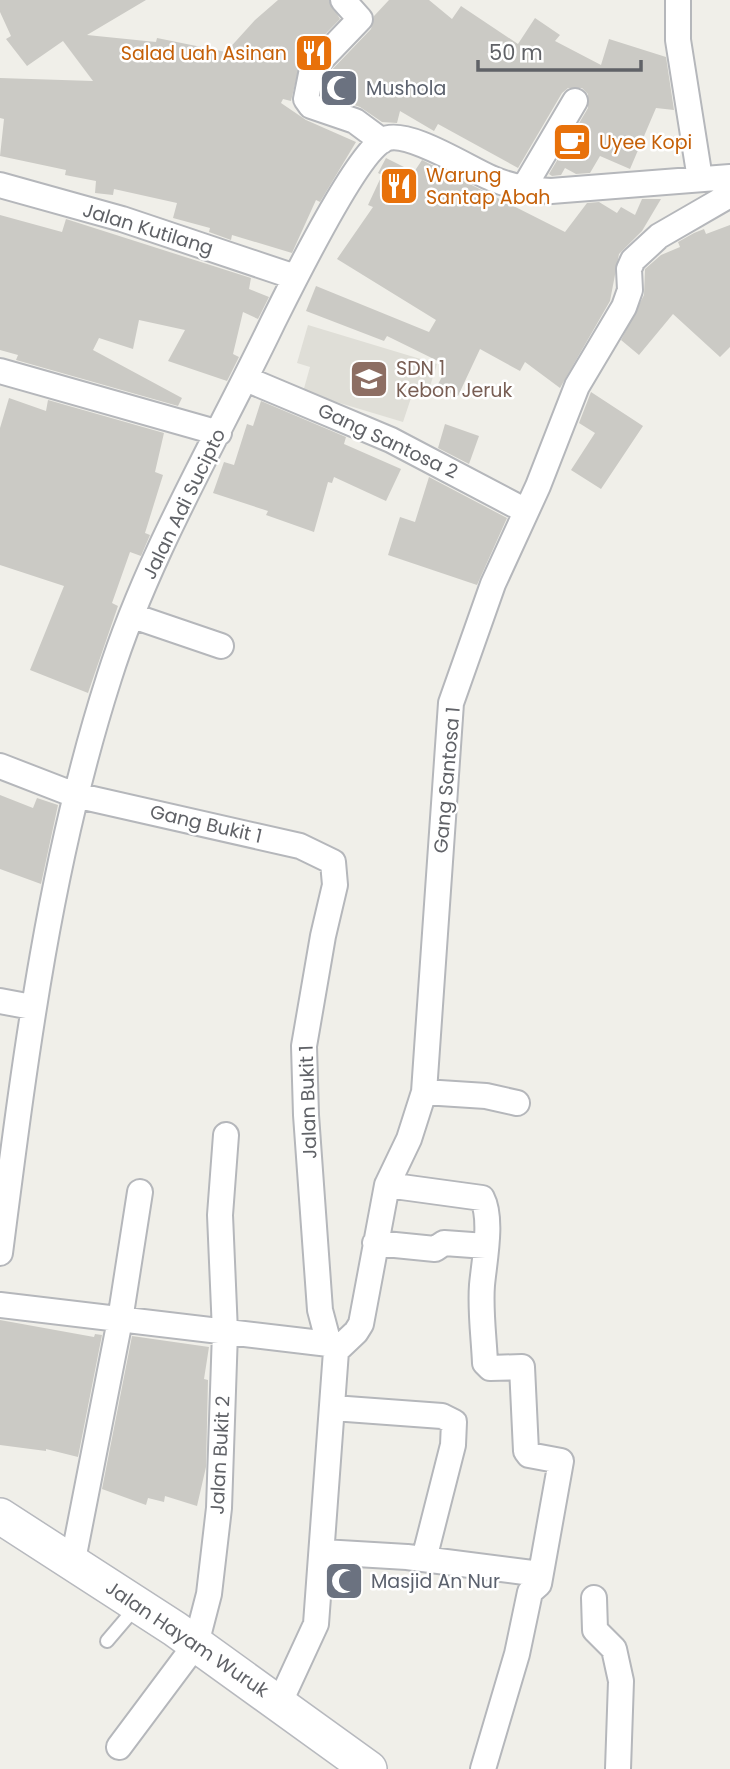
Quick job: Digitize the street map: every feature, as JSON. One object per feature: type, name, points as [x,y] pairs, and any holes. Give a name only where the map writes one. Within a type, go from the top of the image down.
[{"type":"street","points":[[343,0],[360,19],[312,69],[306,99],[311,106],[355,121],[382,141],[391,137],[418,143],[491,178],[523,189],[551,191],[730,177]]},
{"type":"street","points":[[678,6],[678,40],[700,179]]},
{"type":"street","points":[[523,189],[575,101]]},
{"type":"street","name":"Jalan Adi Sucipto","points":[[0,1252],[32,1007],[75,795],[110,676],[153,565],[295,277],[366,158],[382,141]]},
{"type":"street","name":"Jalan Kutilang","points":[[0,186],[122,219],[295,277]]},
{"type":"street","name":"Gang Santosa 1","points":[[332,1348],[356,1332],[361,1324],[387,1185],[410,1139],[425,1093],[452,703],[493,583],[526,511],[577,386],[624,307],[630,290],[629,269],[633,260],[659,236],[730,195]]},
{"type":"street","points":[[0,371],[219,433]]},
{"type":"street","name":"Gang Santosa 2","points":[[246,379],[391,440],[526,511]]},
{"type":"street","points":[[133,616],[221,646]]},
{"type":"street","name":"Gang Bukit 1","points":[[0,766],[75,795],[300,846],[333,862]]},
{"type":"street","name":"Jalan Bukit 1","points":[[280,1702],[316,1624],[333,1408],[332,1348],[320,1310],[306,1115],[304,1046],[323,936],[335,885],[333,862]]},
{"type":"street","points":[[0,1001],[32,1007]]},
{"type":"street","points":[[425,1093],[486,1096],[517,1103]]},
{"type":"street","name":"Jalan Bukit 2","points":[[119,1747],[196,1644],[209,1594],[219,1508],[225,1332],[220,1215],[226,1135]]},
{"type":"street","points":[[387,1185],[482,1198],[486,1212],[482,1287],[485,1363],[490,1368],[522,1367],[526,1451],[529,1455],[561,1461],[539,1584],[530,1592],[517,1654],[483,1769]]},
{"type":"street","points":[[73,1560],[120,1320],[140,1192]]},
{"type":"street","points":[[375,1243],[435,1249],[444,1243],[486,1246]]},
{"type":"street","points":[[0,1306],[225,1332],[332,1348]]},
{"type":"street","points":[[333,1408],[442,1416],[454,1422],[453,1445],[424,1559]]},
{"type":"street","name":"Jalan Hayam Wuruk","points":[[0,1516],[73,1560],[196,1644],[280,1702],[369,1769]]},
{"type":"street","points":[[323,1552],[424,1559],[540,1574]]},
{"type":"street","points":[[594,1598],[595,1630],[614,1649],[621,1681],[618,1769]]},
{"type":"lane","points":[[107,1641],[138,1605]]},
{"type":"shaded area","name":"SDN 1 Kebon Jeruk","points":[[308,325],[437,364],[427,396],[413,392],[403,422],[303,392],[310,367],[297,363]]},
{"type":"building","points":[[0,0],[146,0],[87,35],[156,42],[157,38],[226,52],[255,20],[278,0],[329,0],[340,19],[301,59],[291,101],[283,99],[281,103],[306,120],[356,142],[320,202],[316,200],[292,253],[232,235],[231,240],[209,232],[210,228],[173,218],[177,203],[114,189],[113,195],[95,193],[96,181],[65,175],[66,170],[0,156],[4,119],[0,118],[0,78],[93,81],[63,41],[27,66],[6,39],[11,36],[0,12]]},
{"type":"building","points":[[389,0],[429,0],[452,19],[461,6],[518,44],[535,18],[560,35],[555,41],[601,65],[609,39],[666,57],[674,110],[656,108],[630,169],[600,156],[590,173],[576,174],[565,168],[561,175],[552,176],[549,174],[588,108],[588,94],[582,88],[568,88],[562,93],[518,168],[438,124],[434,131],[400,111],[397,123],[382,122],[360,107],[322,94],[326,76],[371,29],[374,16]]},
{"type":"building","points":[[386,158],[414,172],[422,160],[565,232],[587,203],[599,202],[617,213],[621,207],[635,215],[642,199],[661,199],[642,231],[619,254],[610,301],[560,388],[525,362],[520,371],[480,349],[458,396],[436,388],[445,371],[442,369],[444,364],[387,336],[384,341],[306,311],[316,286],[429,332],[436,320],[337,259],[373,207],[368,205],[382,175],[378,173]]},
{"type":"building","points":[[0,215],[62,232],[66,219],[251,278],[249,289],[269,297],[258,319],[243,312],[233,354],[239,357],[227,381],[168,361],[185,330],[139,320],[133,349],[99,338],[93,350],[182,398],[178,406],[16,360],[18,355],[0,350]]},
{"type":"building","points":[[730,225],[730,347],[720,357],[673,314],[639,355],[621,340],[644,295],[645,269],[661,255],[680,247],[678,242],[694,233],[704,229],[706,234]]},
{"type":"building","points":[[591,392],[643,426],[601,489],[571,470],[595,433],[579,423]]},
{"type":"building","points":[[9,398],[46,411],[48,400],[164,433],[155,472],[163,475],[145,533],[150,535],[141,556],[130,552],[112,603],[118,606],[88,693],[30,670],[64,586],[0,565],[0,428]]},
{"type":"building","points":[[261,401],[346,437],[344,444],[401,469],[386,501],[334,477],[332,483],[328,482],[314,532],[266,515],[268,511],[213,493],[224,462],[234,465],[247,424],[253,426]]},
{"type":"building","points":[[445,424],[479,436],[469,464],[438,448]]},
{"type":"building","points":[[429,477],[507,518],[477,585],[388,555],[400,517],[415,522]]},
{"type":"building","points":[[0,795],[33,808],[37,798],[58,805],[41,884],[0,869]]},
{"type":"building","points":[[0,1320],[94,1337],[95,1334],[102,1335],[78,1457],[46,1449],[0,1445]]},
{"type":"building","points":[[132,1336],[209,1347],[204,1379],[208,1380],[206,1467],[197,1506],[165,1496],[164,1502],[148,1498],[146,1505],[102,1489]]},
{"type":"place","name":"Salad uah Asinan","points":[[314,53]]},
{"type":"place","name":"Mushola","points":[[339,88]]},
{"type":"place","name":"Uyee Kopi","points":[[572,142]]},
{"type":"place","name":"Warung Santap Abah","points":[[399,186]]},
{"type":"place","name":"SDN 1 Kebon Jeruk","points":[[369,379]]},
{"type":"place","name":"Masjid An Nur","points":[[344,1581]]}]
